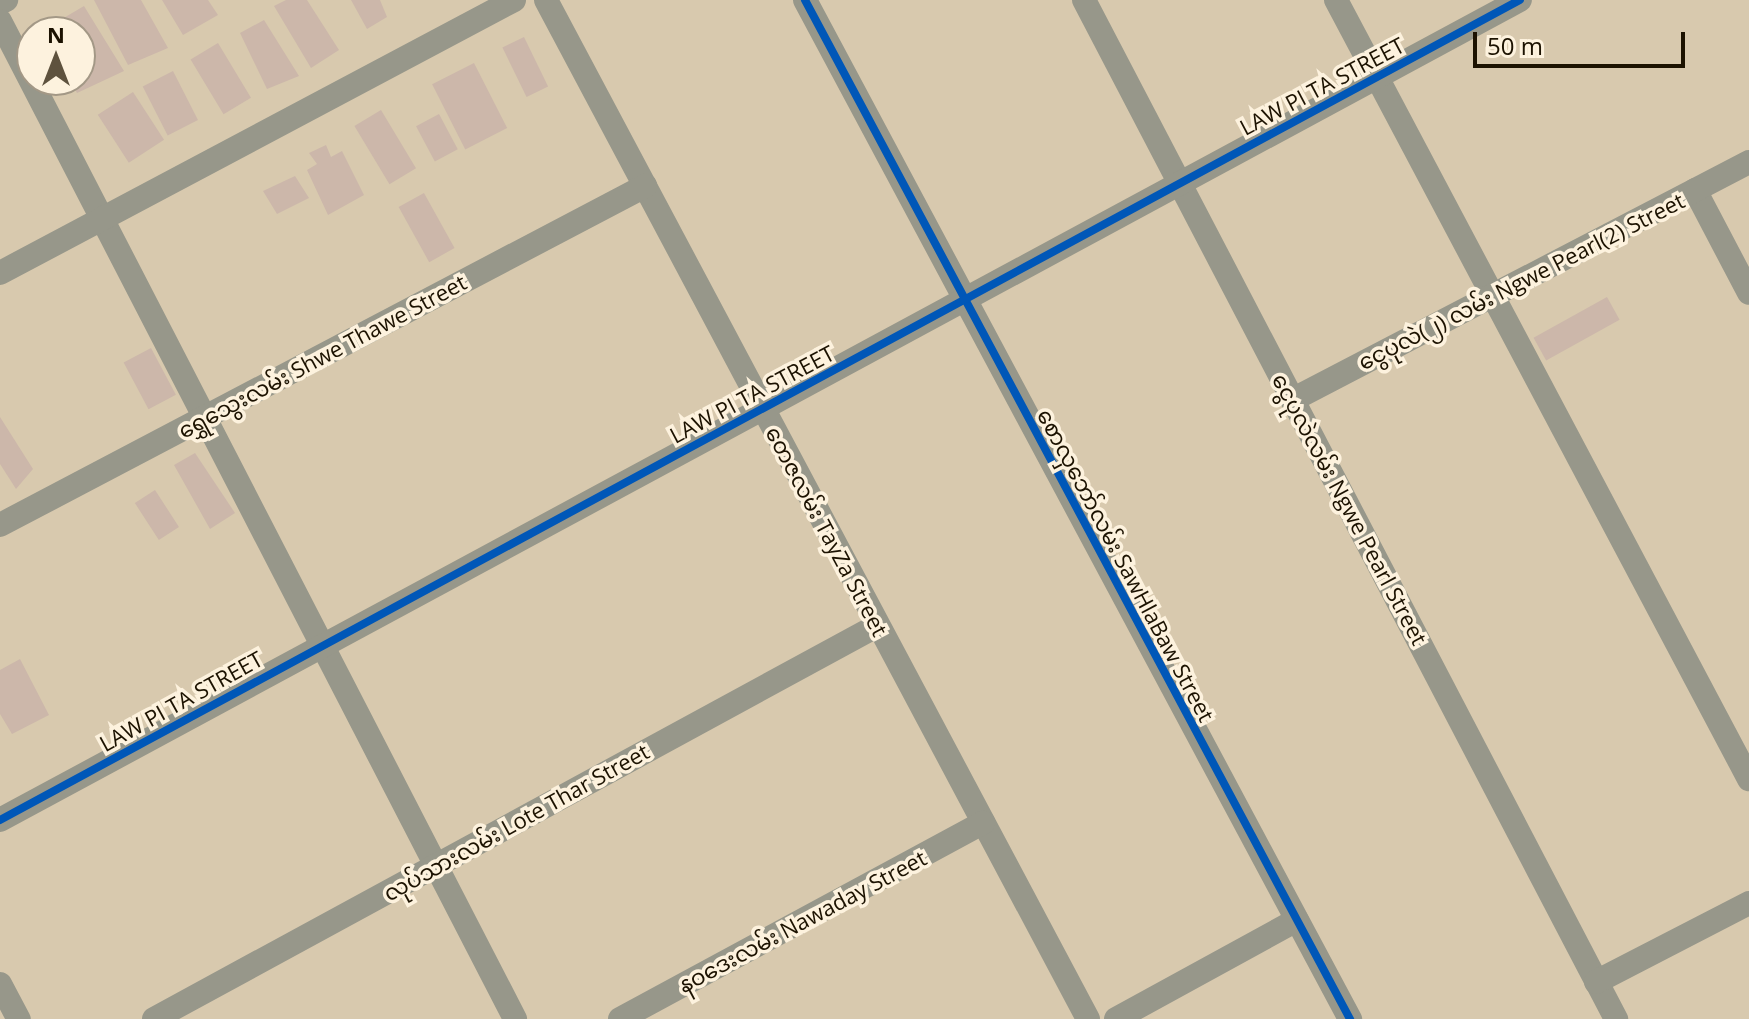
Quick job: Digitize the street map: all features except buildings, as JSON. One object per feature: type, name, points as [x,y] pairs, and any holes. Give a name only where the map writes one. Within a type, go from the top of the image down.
[{"type":"street","points":[[0,3],[6,0]]},
{"type":"street","points":[[0,273],[514,0]]},
{"type":"street","name":"တေဇလမ်း TayZa Street","points":[[546,0],[1088,1019]]},
{"type":"street","name":"စောလှဘော်လမ်း SawHlaBaw Street","points":[[805,0],[963,301],[1350,1019]]},
{"type":"street","name":"ငွေပုလဲလမ်း Ngwe Pearl Street","points":[[1084,0],[1616,1019]]},
{"type":"street","points":[[1336,0],[1749,779]]},
{"type":"street","name":"LAW PI TA STREET","points":[[0,820],[1520,0]]},
{"type":"street","points":[[0,21],[104,217],[515,1019]]},
{"type":"street","name":"ငွေပုလဲ(၂) လမ်း Ngwe Pearl(2) Street","points":[[1292,400],[1749,162]]},
{"type":"street","name":"ရွှေသွေးလမ်း Shwe Thawe Street","points":[[0,525],[645,186]]},
{"type":"street","points":[[1695,190],[1749,293]]},
{"type":"street","name":"လုပ်သားလမ်း Lote Thar Street","points":[[154,1019],[878,625]]},
{"type":"street","name":"နဝဒေးလမ်း Nawaday Street","points":[[620,1019],[983,823]]},
{"type":"street","points":[[1596,982],[1749,903]]},
{"type":"street","points":[[1116,1019],[1297,920]]},
{"type":"street","points":[[0,984],[19,1019]]},
{"type":"cycle path","points":[[805,0],[1350,1019]]},
{"type":"cycle path","points":[[0,820],[1520,0]]}]
